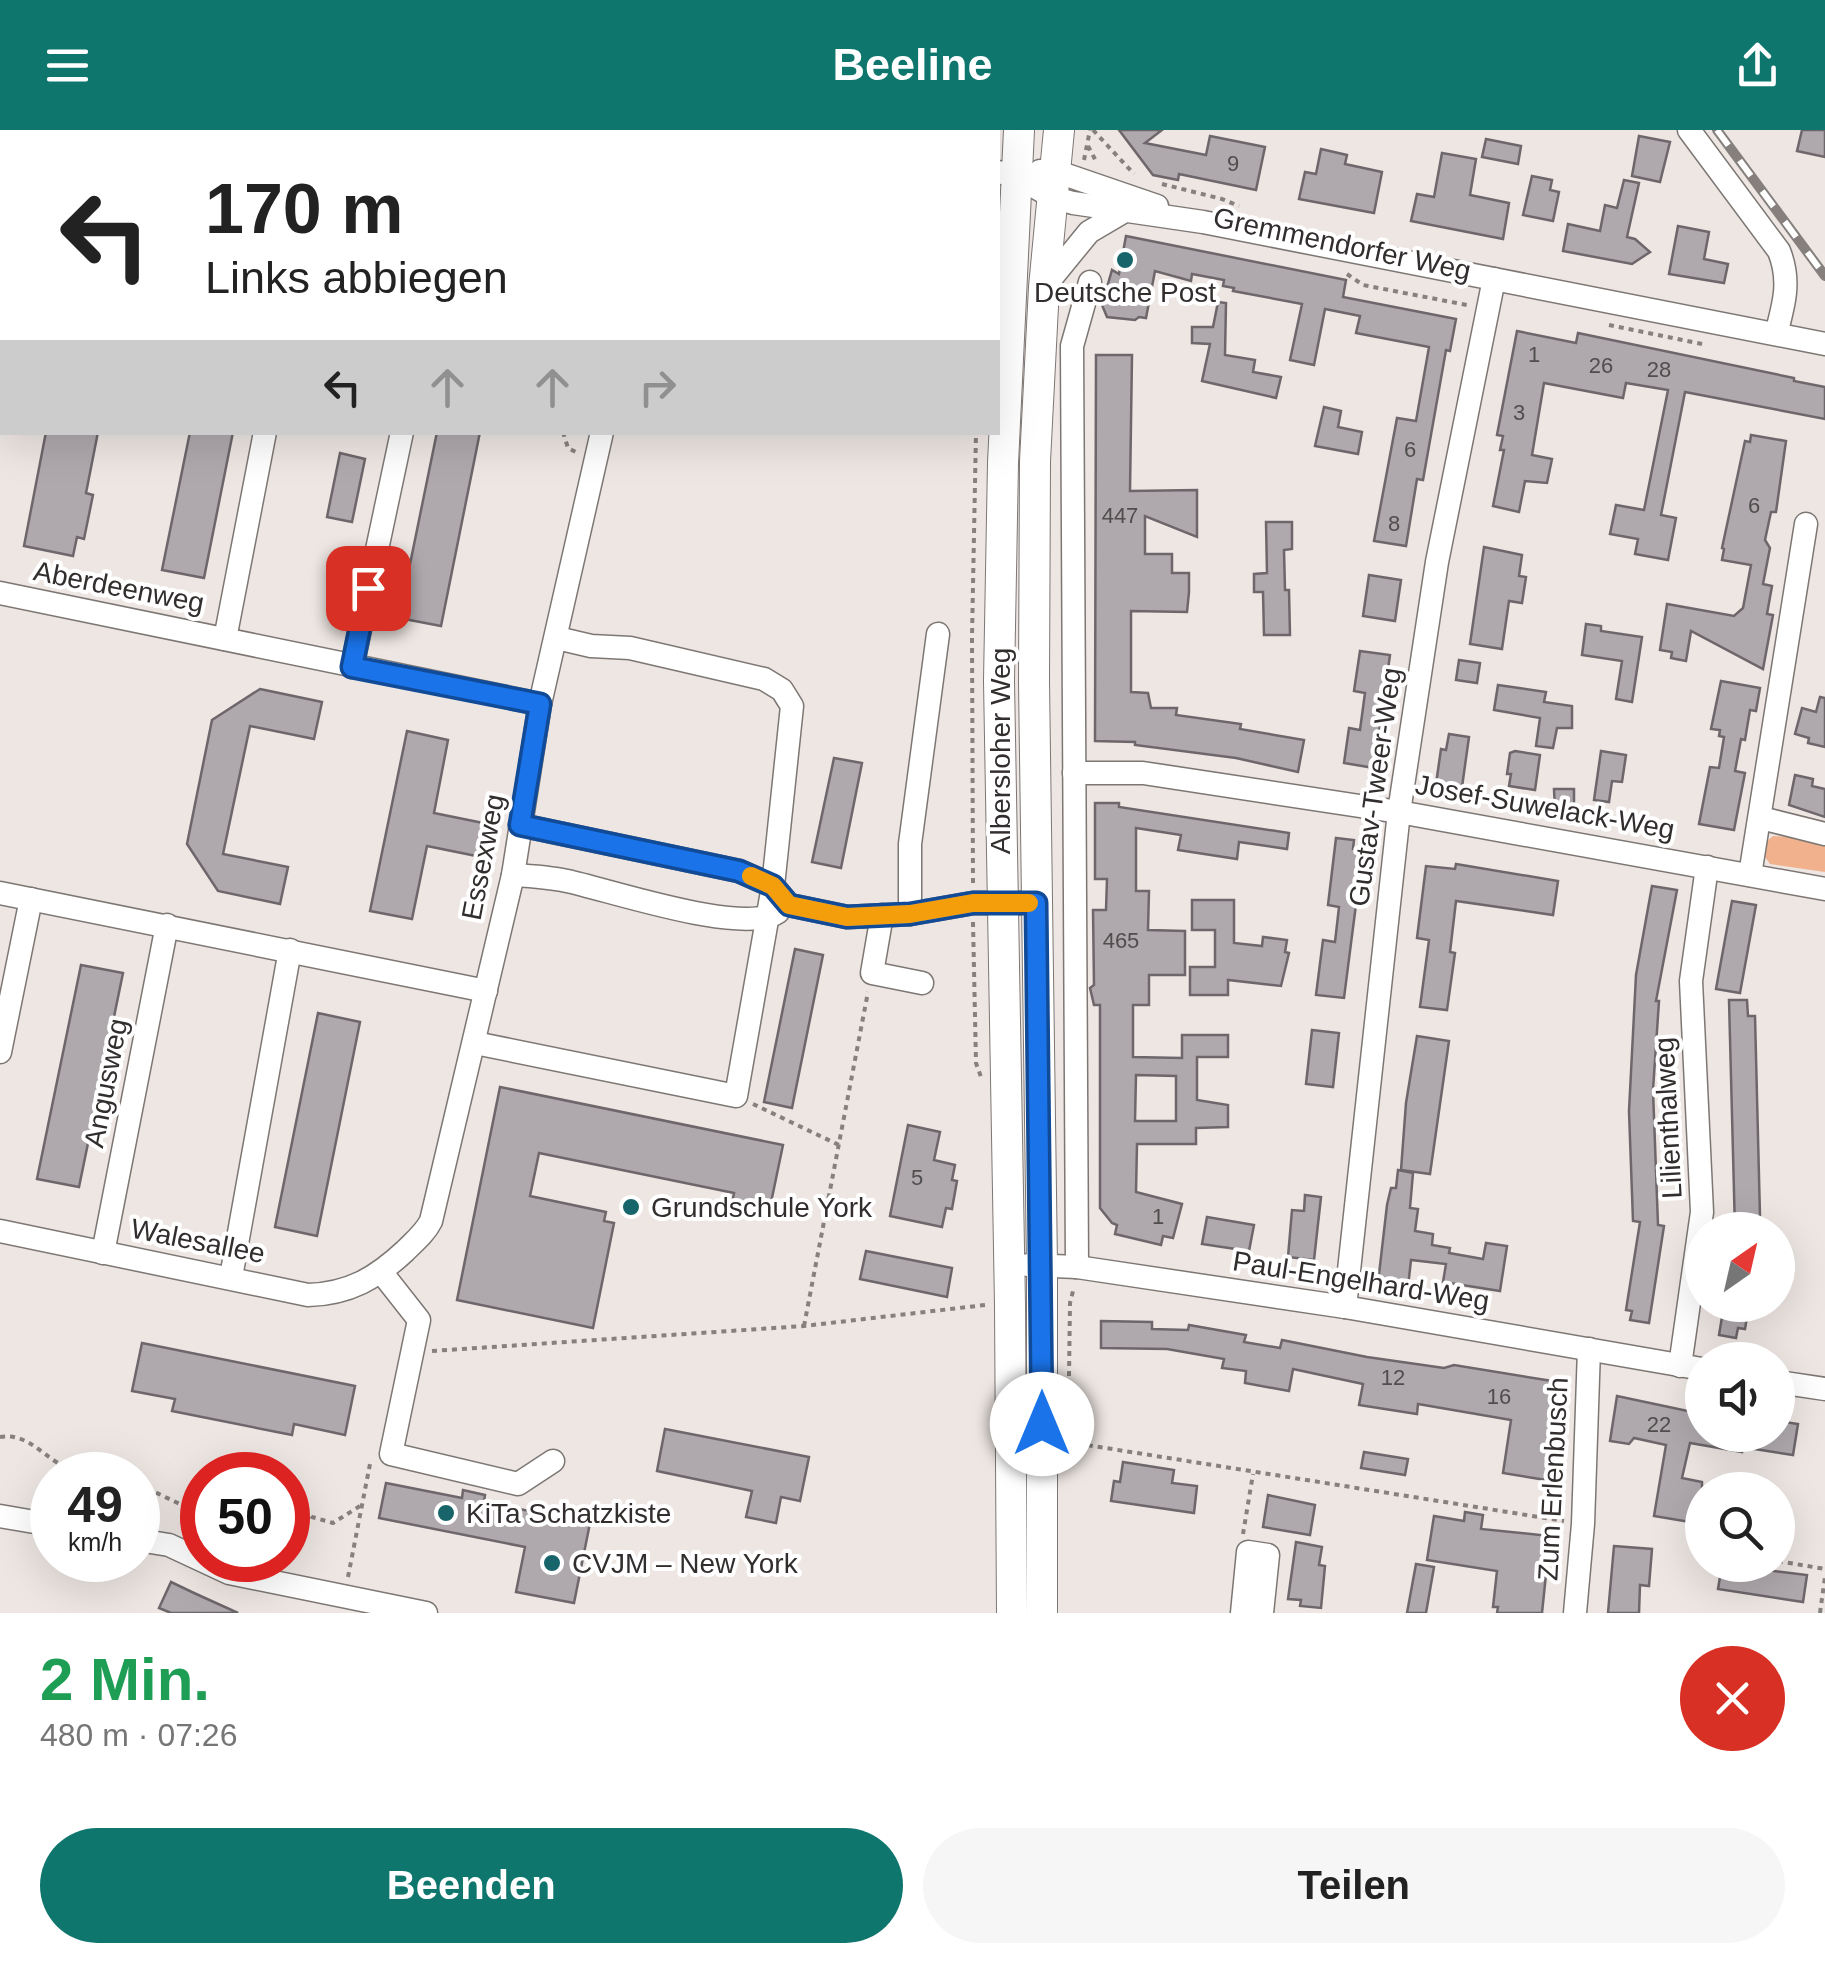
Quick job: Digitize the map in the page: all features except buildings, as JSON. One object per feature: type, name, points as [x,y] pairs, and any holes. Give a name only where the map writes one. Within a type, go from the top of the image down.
[{"type":"main road","name":"Albersloher Weg","points":[[1012,1613],[1001,903],[1002,542],[1007,174],[1019,130]]},
{"type":"main road","name":"Albersloher Weg","points":[[1042,1613],[1035,479],[1041,328],[1059,130]]},
{"type":"street","points":[[1689,130],[1779,251],[1787,289],[1776,334]]},
{"type":"street","name":"Gremmendorfer Weg","points":[[1007,174],[1492,291],[1825,344]]},
{"type":"street","name":"Gremmendorfer Weg","points":[[1054,184],[1123,212],[1203,222]]},
{"type":"street","points":[[1044,286],[1089,232],[1123,212]]},
{"type":"street","points":[[1077,1267],[1072,346],[1090,282]]},
{"type":"street","name":"Gustav-Tweer-Weg","points":[[1345,1307],[1399,812],[1437,562],[1492,291]]},
{"type":"street","points":[[1041,328],[1072,346]]},
{"type":"street","name":"Aberdeenweg","points":[[226,639],[264,435]]},
{"type":"street","points":[[352,667],[401,435]]},
{"type":"street","name":"Essexweg","points":[[382,1273],[426,1231],[431,1221],[512,875],[540,704],[601,435]]},
{"type":"street","points":[[1750,876],[1806,524]]},
{"type":"street","name":"Aberdeenweg","points":[[0,593],[540,704]]},
{"type":"street","points":[[910,914],[910,844],[938,634]]},
{"type":"street","points":[[475,1043],[736,1096],[773,886],[792,706],[782,690],[764,679],[630,648],[591,646],[557,638]]},
{"type":"street","name":"Josef-Suwelack-Weg","points":[[1074,773],[1143,773],[1399,812],[1825,890]]},
{"type":"street","points":[[1761,818],[1825,834]]},
{"type":"street","points":[[520,825],[739,871],[773,886],[789,905],[847,917],[910,914],[973,903],[1036,903]]},
{"type":"street","name":"Lilienthalweg","points":[[1693,1342],[1702,1212],[1691,980],[1707,867]]},
{"type":"street","points":[[512,875],[569,881],[714,916],[767,920],[789,905]]},
{"type":"street","points":[[0,893],[486,991]]},
{"type":"street","points":[[0,1052],[31,899]]},
{"type":"street","points":[[882,915],[872,973],[922,984]]},
{"type":"street","name":"Angusweg","points":[[103,1253],[167,924]]},
{"type":"street","points":[[231,1276],[290,950]]},
{"type":"street","name":"Walesallee","points":[[0,1231],[308,1295],[331,1294],[382,1273]]},
{"type":"street","name":"Paul-Engelhard-Weg","points":[[1009,1264],[1077,1267],[1345,1307],[1685,1366]]},
{"type":"street","points":[[382,1273],[418,1320],[392,1454],[518,1484],[552,1462]]},
{"type":"street","name":"Zum Erlenbusch","points":[[1575,1613],[1583,1524],[1589,1349]]},
{"type":"street","points":[[1795,1385],[1825,1389]]},
{"type":"street","points":[[0,1516],[30,1521]]},
{"type":"street","points":[[160,1544],[229,1573],[330,1600],[426,1613]]},
{"type":"street","points":[[1242,1613],[1248,1552],[1268,1554],[1262,1613]]},
{"type":"path","points":[[1088,146],[1091,130]]},
{"type":"path","points":[[1091,130],[1137,178]]},
{"type":"path","name":"Gremmendorfer Weg","points":[[1346,273],[1363,285],[1468,306],[1492,291]]},
{"type":"path","points":[[1604,324],[1715,346]]},
{"type":"path","points":[[804,1326],[872,973]]},
{"type":"path","points":[[736,1096],[839,1145]]},
{"type":"path","points":[[411,1353],[804,1326],[988,1305]]},
{"type":"path","points":[[0,1437],[26,1440],[43,1452]]},
{"type":"path","points":[[1068,1442],[1583,1524]]},
{"type":"path","points":[[330,1600],[362,1505],[370,1464],[392,1454]]},
{"type":"path","points":[[1248,1552],[1242,1540],[1253,1473]]},
{"type":"path","points":[[310,1515],[333,1523],[362,1505]]},
{"type":"path","points":[[1795,1564],[1825,1568]]},
{"type":"path","points":[[1820,1613],[1825,1577]]},
{"type":"shaded area","points":[[1773,836],[1825,845],[1825,872],[1770,864],[1763,854],[1765,843]]},
{"type":"railway","points":[[1717,130],[1825,276]]},
{"type":"slow traffic","points":[[751,876],[773,886],[789,905],[847,917],[910,914],[973,903],[1029,903]]},
{"type":"place","name":"Deutsche Post","points":[[1125,260]]},
{"type":"place","name":"Grundschule York","points":[[631,1207]]},
{"type":"place","name":"KiTa Schatzkiste","points":[[446,1513]]},
{"type":"place","name":"CVJM – New York","points":[[552,1563]]},
{"type":"route","points":[[368,588],[352,667],[540,704],[520,825],[739,871],[773,886],[789,905],[847,917],[910,914],[973,903],[1036,903],[1042,1424]]}]
